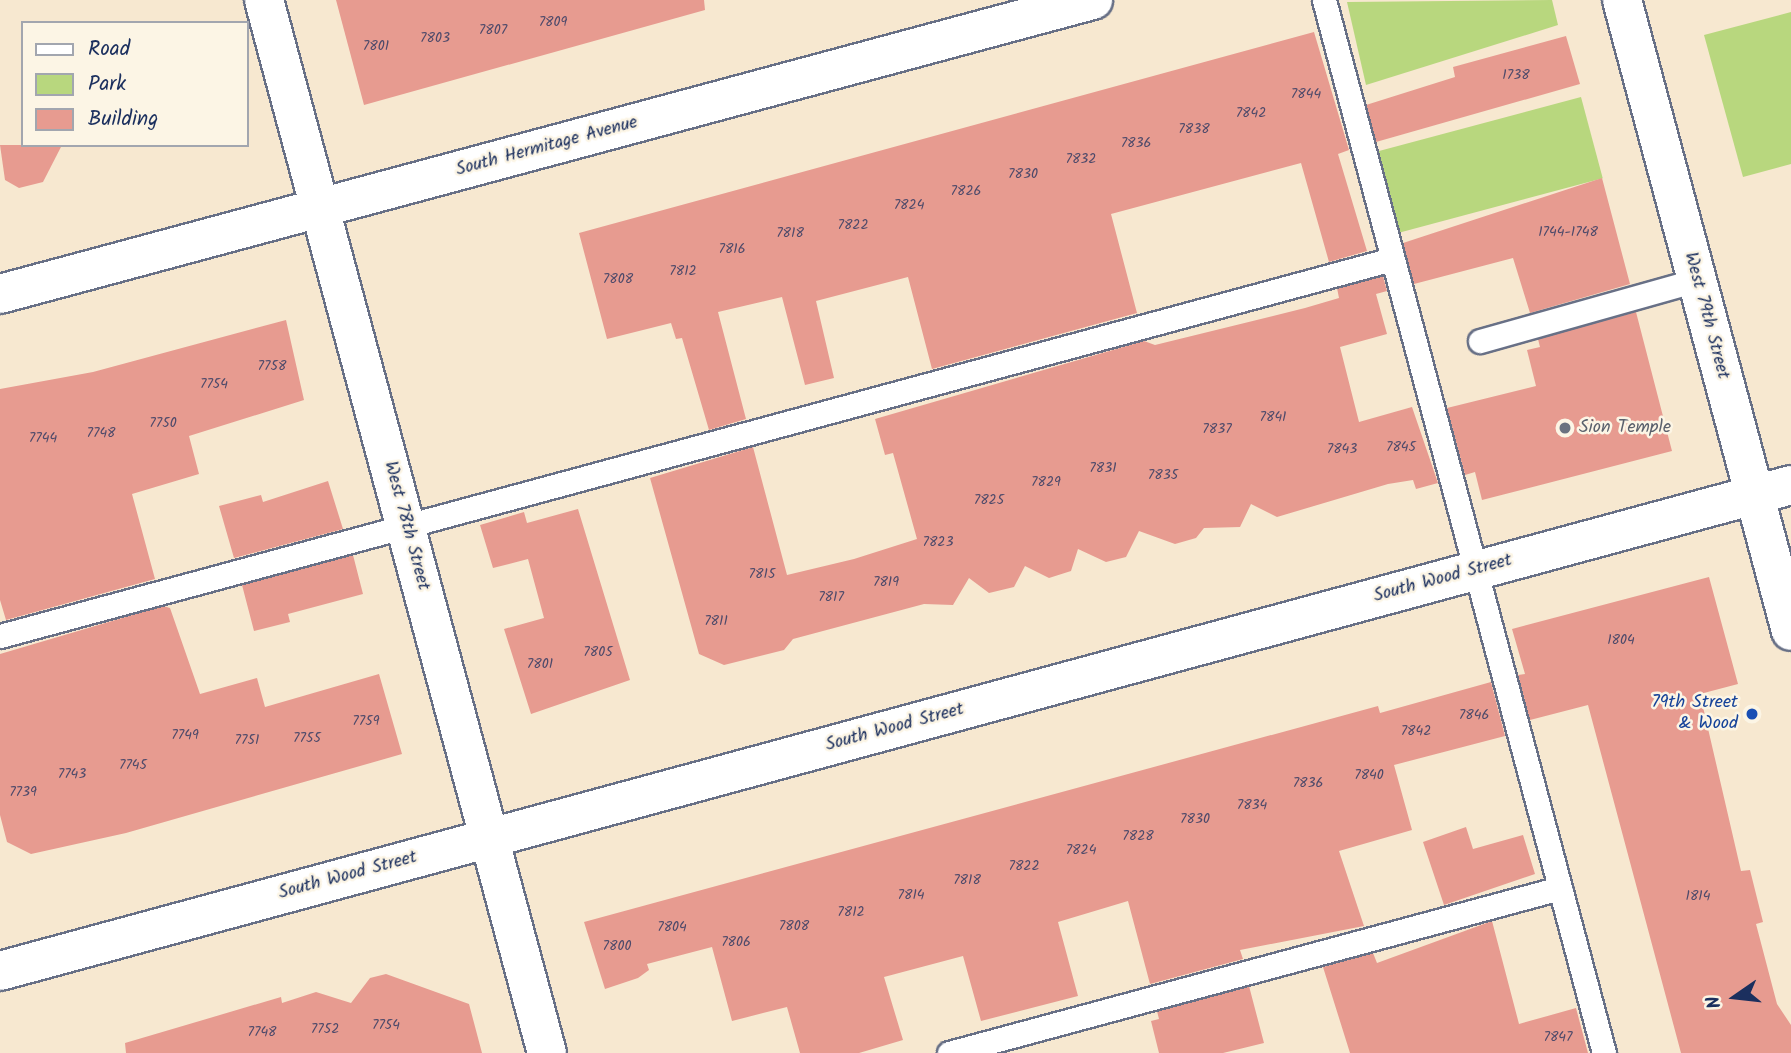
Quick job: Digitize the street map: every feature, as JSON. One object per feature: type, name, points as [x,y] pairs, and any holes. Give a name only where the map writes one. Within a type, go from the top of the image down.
[{"type":"street","name":"West 78th Street","points":[[264,0],[547,1053]]},
{"type":"street","name":"South Hermitage Avenue","points":[[0,294],[1093,0]]},
{"type":"street","name":"West 79th Street","points":[[1622,0],[1791,631]]},
{"type":"street","name":"South Wood Street","points":[[0,971],[1791,485]]},
{"type":"lane","points":[[1324,0],[1604,1053]]},
{"type":"lane","points":[[0,636],[1392,259]]},
{"type":"lane","points":[[1480,341],[1697,279]]},
{"type":"lane","points":[[949,1053],[1559,888]]},
{"type":"green space","points":[[1552,0],[1558,25],[1366,85],[1347,2]]},
{"type":"green space","points":[[1791,12],[1791,164],[1743,177],[1704,35]]},
{"type":"green space","points":[[1581,97],[1603,178],[1400,232],[1378,151]]},
{"type":"building","points":[[336,0],[704,0],[705,10],[364,105]]},
{"type":"building","points":[[1314,32],[1349,150],[1338,154],[1367,251],[1329,262],[1301,163],[1111,214],[1137,313],[932,369],[908,277],[816,301],[834,378],[805,385],[782,297],[718,312],[746,419],[709,430],[682,338],[676,339],[671,323],[607,339],[579,233]]},
{"type":"building","points":[[1566,36],[1580,84],[1376,142],[1366,105],[1455,77],[1453,67]]},
{"type":"building","points":[[0,145],[61,147],[43,182],[19,188],[5,180]]},
{"type":"building","points":[[1602,178],[1630,284],[1530,313],[1513,258],[1414,284],[1403,243]]},
{"type":"building","points":[[1383,276],[1387,291],[1376,294],[1387,334],[1340,347],[1359,422],[1412,407],[1438,483],[1416,489],[1413,480],[1388,484],[1277,517],[1251,504],[1240,527],[1204,528],[1196,538],[1175,544],[1139,531],[1126,557],[1106,562],[1078,549],[1071,571],[1049,578],[1025,566],[1014,587],[989,593],[969,578],[953,605],[924,604],[793,639],[784,650],[724,665],[699,654],[650,478],[753,447],[787,575],[854,559],[917,539],[893,453],[885,455],[875,419],[1144,341],[1155,345],[1305,308],[1339,298],[1337,288]]},
{"type":"building","name":"Sion Temple","points":[[1636,312],[1672,451],[1482,500],[1475,472],[1465,475],[1447,408],[1536,386],[1527,350],[1540,347],[1538,339]]},
{"type":"building","points":[[286,320],[304,400],[189,436],[199,474],[132,494],[155,579],[6,620],[0,600],[0,389],[93,372]]},
{"type":"building","points":[[328,481],[343,529],[234,558],[219,506],[261,495],[263,502]]},
{"type":"building","points":[[578,509],[630,680],[531,714],[504,629],[544,618],[528,559],[493,568],[480,525],[524,512],[527,523]]},
{"type":"building","points":[[353,555],[363,594],[288,614],[290,622],[254,631],[242,585]]},
{"type":"building","points":[[1709,577],[1738,684],[1700,694],[1741,871],[1750,870],[1763,922],[1756,924],[1777,1004],[1791,1025],[1791,1053],[1681,1053],[1588,705],[1530,720],[1518,675],[1525,674],[1512,629]]},
{"type":"building","points":[[163,606],[170,608],[200,694],[257,678],[265,707],[379,674],[402,754],[126,833],[31,854],[7,842],[0,815],[0,654]]},
{"type":"building","points":[[1491,682],[1505,736],[1394,765],[1412,830],[1339,851],[1364,926],[1240,950],[1243,959],[1150,984],[1128,901],[1058,922],[1078,996],[981,1021],[963,956],[884,977],[903,1040],[859,1053],[800,1053],[787,1007],[732,1021],[712,947],[647,964],[649,970],[638,978],[605,989],[584,922],[1378,706],[1380,713]]},
{"type":"building","points":[[1466,827],[1473,849],[1523,835],[1535,874],[1444,905],[1423,842]]},
{"type":"building","points":[[1492,921],[1519,1024],[1576,1008],[1588,1053],[1350,1053],[1323,967],[1373,953],[1377,963]]},
{"type":"building","points":[[386,974],[469,1004],[482,1053],[126,1053],[125,1043],[281,997],[282,1003],[316,992],[351,1003],[370,978]]},
{"type":"building","points":[[1249,986],[1264,1043],[1223,1053],[1159,1053],[1151,1021],[1159,1019],[1157,1011]]},
{"type":"place","name":"Sion Temple","points":[[1565,428]]},
{"type":"place","name":"79th Street & Wood","points":[[1752,714]]}]
